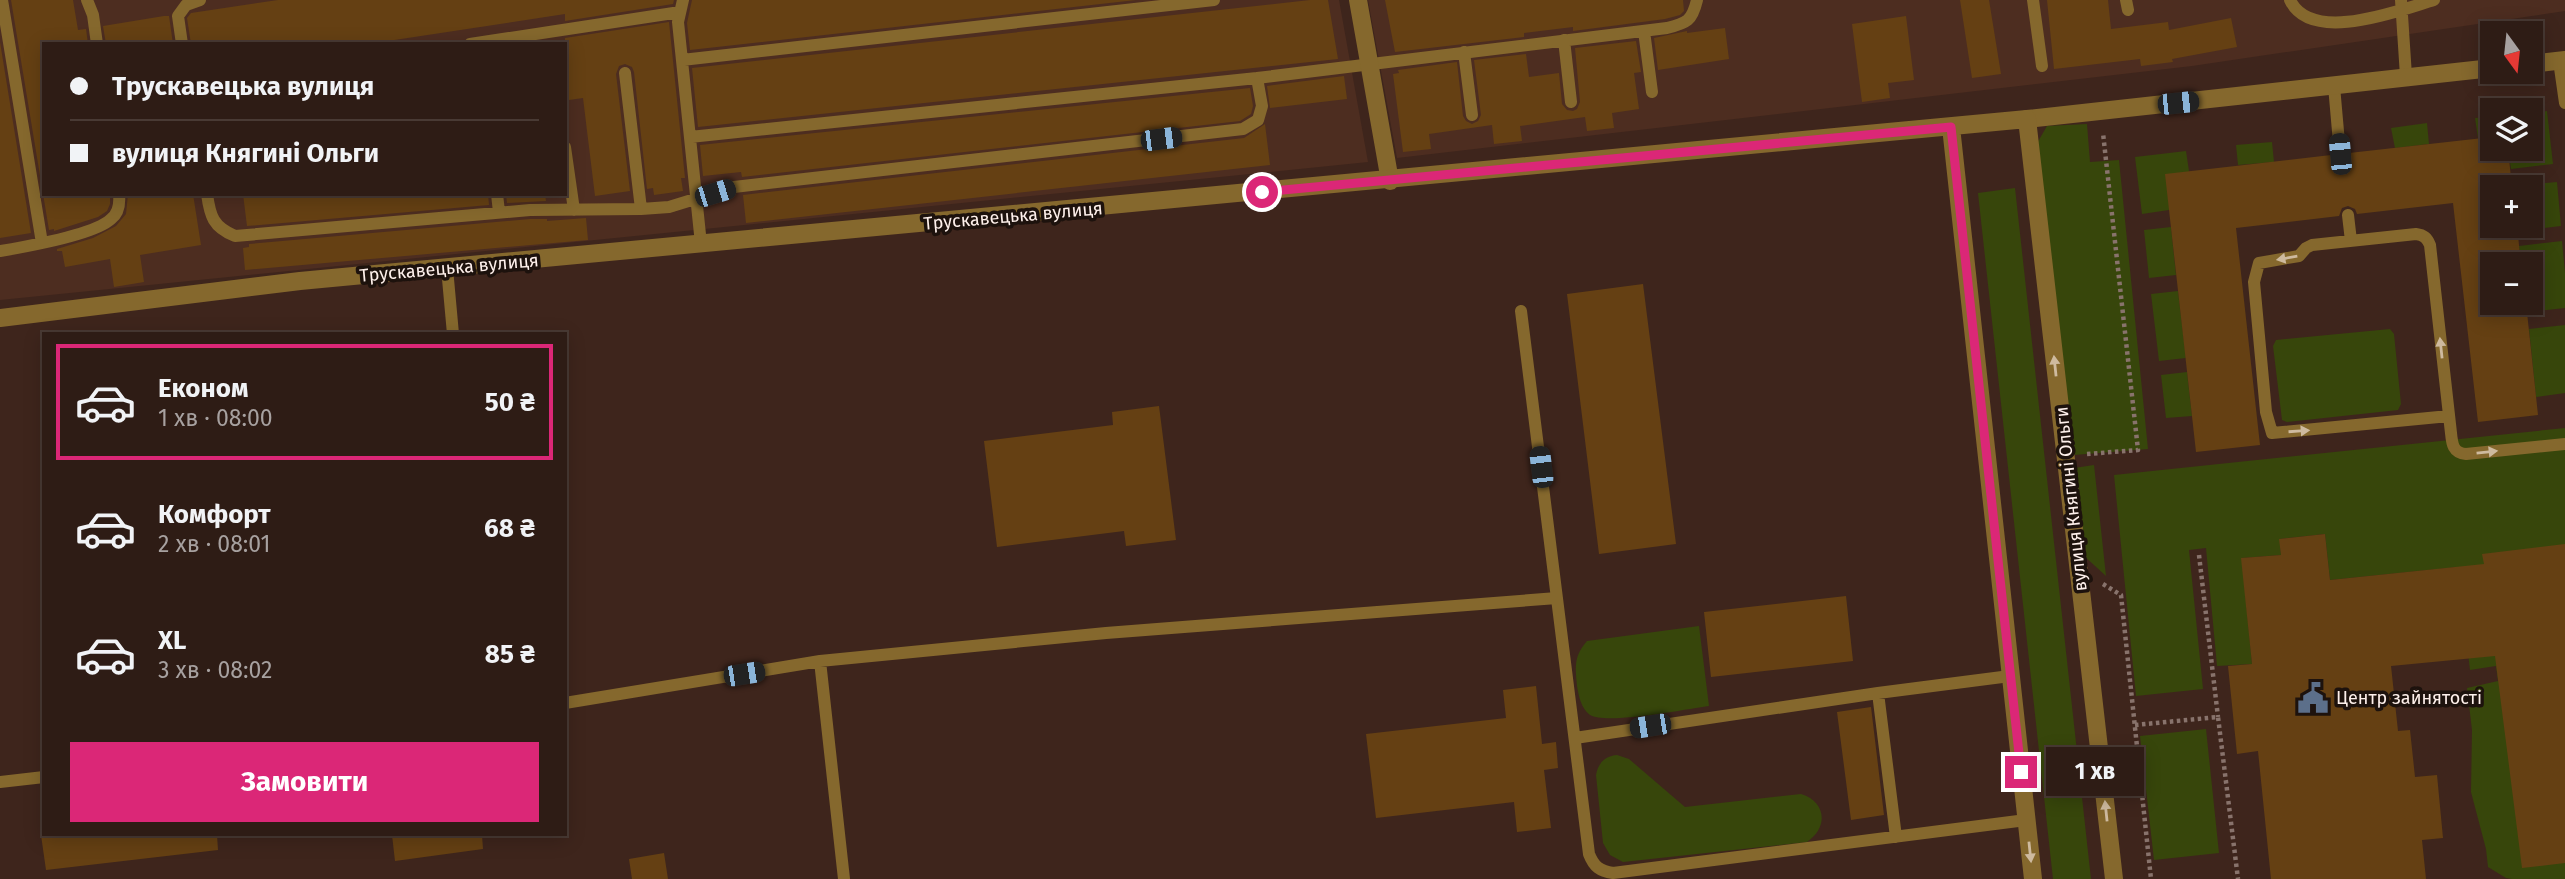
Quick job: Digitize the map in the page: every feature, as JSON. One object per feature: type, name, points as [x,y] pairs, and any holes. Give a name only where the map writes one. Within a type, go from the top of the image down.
[{"type":"street","points":[[1358,0],[1390,181]]},
{"type":"street","points":[[2543,63],[2562,61]]},
{"type":"street","name":"Трускавецька вулиця","points":[[0,318],[300,282],[2027,120],[2480,69]]},
{"type":"street","name":"вулиця Княгині Ольги","points":[[2027,120],[2114,879]]},
{"type":"street","points":[[1951,127],[2033,879]]},
{"type":"lane","points":[[2,0],[42,243]]},
{"type":"lane","points":[[87,0],[93,15],[97,42]]},
{"type":"lane","points":[[182,42],[178,16],[186,5],[200,0]]},
{"type":"lane","points":[[682,60],[1214,0]]},
{"type":"lane","points":[[690,138],[1257,78],[1644,31],[1685,24],[1694,12],[1697,0]]},
{"type":"lane","points":[[2033,0],[2042,66]]},
{"type":"lane","points":[[2290,0],[2295,9],[2314,19],[2334,23],[2375,18],[2401,5],[2434,0]]},
{"type":"lane","points":[[2401,5],[2406,76]]},
{"type":"lane","points":[[481,42],[682,6],[678,22],[701,244]]},
{"type":"lane","points":[[1644,31],[1652,92]]},
{"type":"lane","points":[[1564,40],[1571,102]]},
{"type":"lane","points":[[1464,52],[1472,115]]},
{"type":"lane","points":[[2562,61],[2565,103]]},
{"type":"lane","points":[[625,73],[641,209]]},
{"type":"lane","points":[[207,196],[210,217],[216,225],[235,236],[499,212],[669,207],[734,187],[1243,129],[1258,120],[1262,106],[1257,78]]},
{"type":"lane","points":[[2334,86],[2340,154]]},
{"type":"lane","points":[[567,161],[574,210]]},
{"type":"lane","points":[[0,251],[42,243],[97,227],[111,219],[119,209],[119,196]]},
{"type":"lane","points":[[496,196],[499,212]]},
{"type":"lane","points":[[2348,215],[2351,241]]},
{"type":"lane","points":[[2449,416],[2272,433],[2266,412],[2253,282],[2259,262],[2299,256],[2312,246],[2416,234],[2428,239],[2449,416],[2452,443],[2459,453],[2565,443]]},
{"type":"lane","points":[[447,268],[453,332]]},
{"type":"lane","points":[[1521,311],[1593,864],[1602,871],[1613,873],[2026,820]]},
{"type":"lane","points":[[567,703],[820,662],[1106,633],[1557,598]]},
{"type":"lane","points":[[820,662],[844,879]]},
{"type":"lane","points":[[1575,738],[1878,692],[2010,676]]},
{"type":"lane","points":[[1878,692],[1896,837]]},
{"type":"lane","points":[[0,782],[42,777]]},
{"type":"path","points":[[2079,454],[2137,450],[2100,111]]},
{"type":"path","points":[[2199,555],[2238,879]]},
{"type":"path","points":[[2078,569],[2121,595],[2151,879]]},
{"type":"path","points":[[2135,725],[2218,717]]},
{"type":"shaded area","points":[[0,0],[1339,0],[1368,162],[0,300]]},
{"type":"shaded area","points":[[1368,0],[2565,0],[2565,11],[2480,21],[2480,24],[2192,66],[1397,158]]},
{"type":"green space","points":[[2547,111],[2553,164],[2511,169],[2510,161],[2543,161],[2543,112]]},
{"type":"green space","points":[[2475,118],[2480,118],[2480,138],[2478,138]]},
{"type":"green space","points":[[2427,123],[2429,144],[2395,148],[2391,128]]},
{"type":"green space","points":[[2087,124],[2090,162],[2119,160],[2148,449],[2074,455],[2036,145],[2047,126]]},
{"type":"green space","points":[[2272,142],[2274,162],[2238,165],[2236,145]]},
{"type":"green space","points":[[2186,151],[2189,171],[2169,210],[2142,214],[2135,157]]},
{"type":"green space","points":[[2557,182],[2561,226],[2543,228],[2543,183]]},
{"type":"green space","points":[[2015,188],[2091,879],[2053,879],[1978,193]]},
{"type":"green space","points":[[2171,227],[2176,275],[2149,278],[2144,230]]},
{"type":"green space","points":[[2562,241],[2565,308],[2543,310],[2543,252],[2520,252],[2519,246]]},
{"type":"green space","points":[[2178,291],[2186,358],[2159,361],[2151,294]]},
{"type":"green space","points":[[2565,325],[2565,393],[2536,397],[2529,329]]},
{"type":"green space","points":[[2390,329],[2394,334],[2401,404],[2398,410],[2287,422],[2282,420],[2273,346],[2276,340]]},
{"type":"green space","points":[[2187,372],[2192,416],[2166,418],[2161,375]]},
{"type":"green space","points":[[2565,428],[2565,879],[2512,879],[2488,867],[2471,792],[2472,730],[2467,688],[2498,681],[2496,666],[2470,670],[2458,567],[2330,580],[2325,534],[2280,539],[2281,555],[2242,558],[2252,664],[2217,666],[2206,548],[2189,550],[2203,689],[2136,696],[2114,475]]},
{"type":"green space","points":[[2094,465],[2106,576],[2083,555],[2074,468]]},
{"type":"green space","points":[[1699,626],[1709,706],[1613,718],[1599,718],[1584,709],[1578,690],[1576,667],[1580,652],[1587,641]]},
{"type":"green space","points":[[2206,729],[2219,853],[2154,860],[2140,736]]},
{"type":"green space","points":[[1617,755],[1629,759],[1685,807],[1801,794],[1810,798],[1820,809],[1822,816],[1819,830],[1807,842],[1623,862],[1610,855],[1603,843],[1596,775],[1603,761]]},
{"type":"building","points":[[11,0],[73,0],[78,30],[86,29],[88,42],[42,42],[42,188]]},
{"type":"building","points":[[278,0],[674,0],[673,4],[565,21],[565,14],[381,42],[191,42],[187,18],[191,13]]},
{"type":"building","points":[[692,0],[1136,0],[690,50],[687,23]]},
{"type":"building","points":[[1328,0],[1338,59],[698,127],[692,68]]},
{"type":"building","points":[[1385,0],[1683,0],[1684,11],[1680,15],[1665,19],[1573,31],[1573,27],[1524,33],[1524,37],[1395,52]]},
{"type":"building","points":[[1960,0],[1989,0],[2001,74],[1972,78]]},
{"type":"building","points":[[2047,0],[2108,0],[2111,29],[2168,22],[2169,30],[2231,18],[2237,47],[2172,59],[2173,62],[2141,66],[2140,59],[2054,69]]},
{"type":"building","points":[[169,16],[173,42],[106,42],[103,26]]},
{"type":"building","points":[[1906,16],[1914,80],[1888,83],[1890,98],[1862,102],[1852,24]]},
{"type":"building","points":[[669,22],[685,178],[681,178],[683,191],[654,195],[653,188],[647,189],[634,72],[632,67],[625,64],[619,66],[616,74],[630,191],[595,196],[583,98],[569,100],[565,38]]},
{"type":"building","points":[[1725,28],[1729,59],[1658,70],[1654,38],[1687,31]]},
{"type":"building","points":[[1636,41],[1641,72],[1634,73],[1639,109],[1612,113],[1614,128],[1587,131],[1585,117],[1520,126],[1522,141],[1494,144],[1492,125],[1429,134],[1431,149],[1403,152],[1393,74],[1399,73],[1398,70],[1457,62],[1463,116],[1472,124],[1478,121],[1481,115],[1474,60],[1526,54],[1529,77],[1559,73],[1562,104],[1567,110],[1573,111],[1580,102],[1575,48]]},
{"type":"building","points":[[0,42],[31,233],[0,238]]},
{"type":"building","points":[[1344,76],[1347,99],[1270,108],[1267,86]]},
{"type":"building","points":[[1250,88],[1253,106],[1251,114],[1240,121],[742,177],[741,172],[703,176],[700,145]]},
{"type":"building","points":[[1265,124],[1270,165],[746,223],[743,195],[1244,138]]},
{"type":"building","points":[[2480,138],[2480,161],[2509,161],[2511,175],[2480,175],[2480,238],[2518,238],[2520,252],[2480,252],[2480,315],[2527,315],[2538,415],[2478,422],[2453,203],[2357,214],[2355,209],[2348,206],[2342,208],[2339,216],[2236,228],[2260,445],[2196,452],[2165,174],[2331,155],[2336,162],[2341,163],[2348,158],[2349,153]]},
{"type":"building","points":[[43,196],[110,196],[107,211],[98,217],[54,231],[49,230]]},
{"type":"building","points":[[128,196],[193,196],[201,245],[140,255],[144,282],[114,287],[110,259],[65,267],[62,251],[57,249],[93,238],[116,226],[126,214]]},
{"type":"building","points":[[243,196],[488,196],[489,205],[247,226]]},
{"type":"building","points":[[506,196],[545,196],[546,201],[507,203]]},
{"type":"building","points":[[586,218],[588,240],[245,270],[243,248],[249,247],[249,244],[530,219],[547,221]]},
{"type":"building","points":[[1643,284],[1676,544],[1599,554],[1567,294]]},
{"type":"building","points":[[1159,406],[1176,540],[1126,546],[1124,531],[997,547],[984,441],[1113,425],[1112,412]]},
{"type":"building","name":"Центр зайнятості","points":[[2325,534],[2330,580],[2484,564],[2482,554],[2565,544],[2565,863],[2522,868],[2495,656],[2391,666],[2398,731],[2410,730],[2415,777],[2437,775],[2443,838],[2422,840],[2426,879],[2271,879],[2258,751],[2237,754],[2228,666],[2252,664],[2241,558],[2281,555],[2279,539]]},
{"type":"building","points":[[1846,596],[1853,661],[1711,677],[1704,612]]},
{"type":"building","points":[[1536,686],[1542,744],[1556,742],[1558,768],[1544,770],[1551,828],[1517,832],[1514,802],[1376,818],[1366,734],[1506,718],[1503,690]]},
{"type":"building","points":[[1871,707],[1884,815],[1851,820],[1837,712]]},
{"type":"building","points":[[41,835],[217,836],[218,850],[46,870]]},
{"type":"building","points":[[392,836],[482,836],[483,849],[395,861]]},
{"type":"building","points":[[664,853],[668,879],[632,879],[629,859]]},
{"type":"place","name":"Центр зайнятості","points":[[2313,698]]},
{"type":"route","points":[[1262,192],[1951,127],[2021,772]]}]
